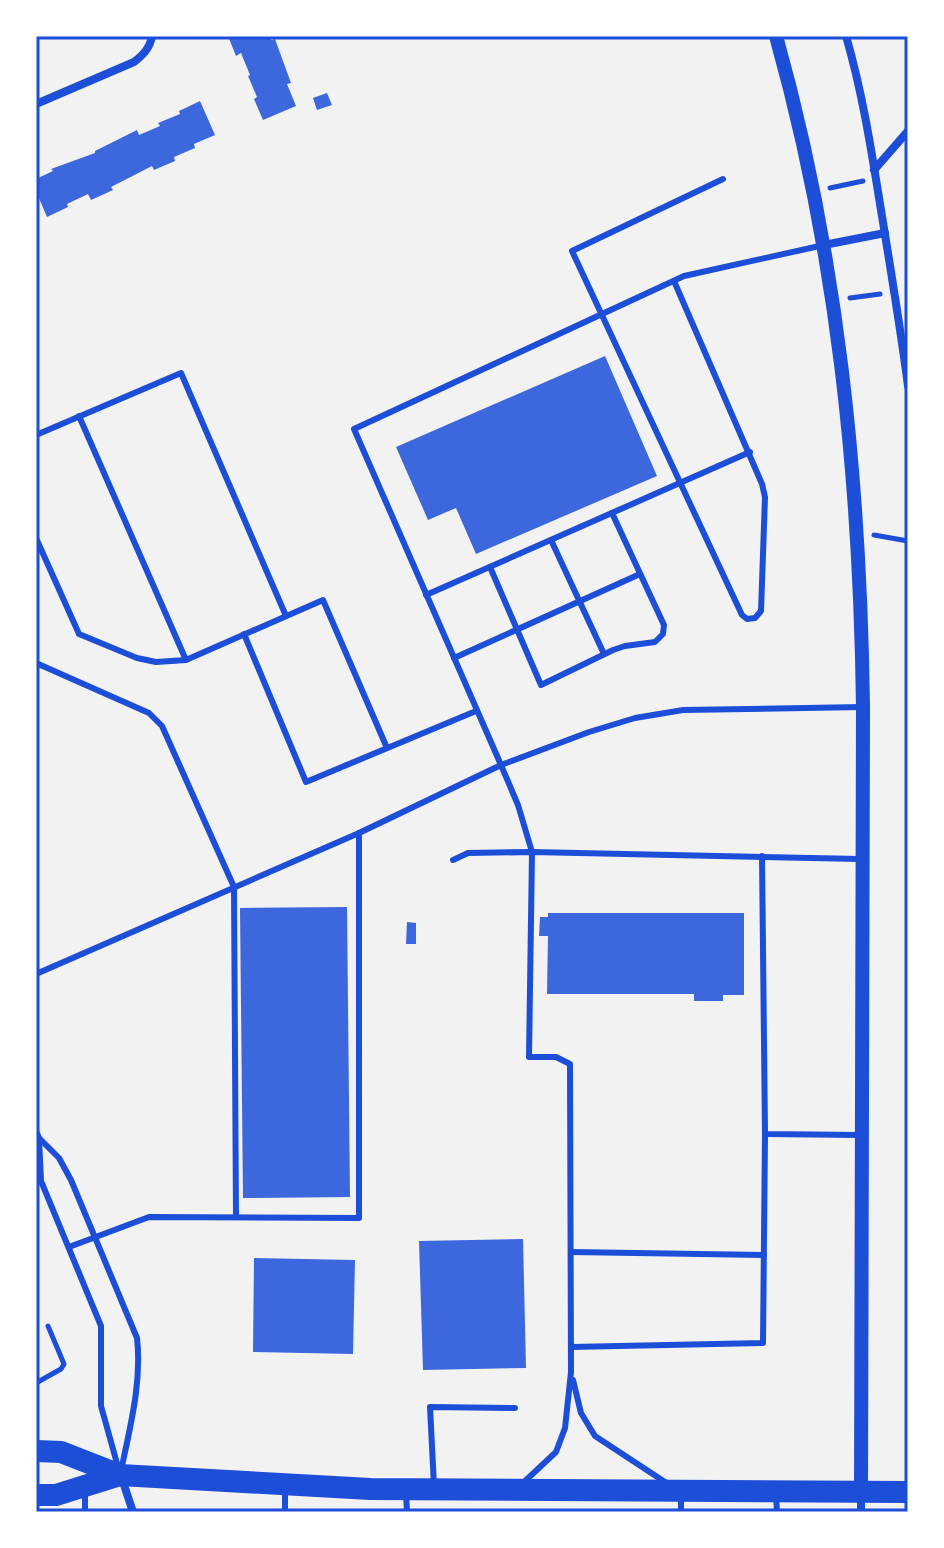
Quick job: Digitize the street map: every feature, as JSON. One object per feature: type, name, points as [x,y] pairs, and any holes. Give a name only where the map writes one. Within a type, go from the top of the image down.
[{"type":"highway","points":[[36,1451],[61,1452],[120,1475],[286,1485],[406,1501],[435,1491],[514,1491],[681,1502],[861,1502],[908,1492]]},
{"type":"highway","points":[[36,1495],[56,1495],[120,1475]]},
{"type":"street","points":[[36,104],[134,62],[151,44],[152,36]]},
{"type":"street","points":[[776,36],[813,191],[839,334],[858,533],[864,859],[861,1502]]},
{"type":"street","points":[[846,36],[856,72],[904,318],[908,386]]},
{"type":"street","points":[[875,174],[908,131]]},
{"type":"street","points":[[824,245],[885,233]]},
{"type":"street","points":[[120,1475],[133,1512]]},
{"type":"lane","points":[[674,281],[750,452],[765,497],[761,611],[755,618],[747,619],[742,615],[572,251],[723,179]]},
{"type":"lane","points":[[514,1491],[551,1457],[561,1442],[571,1372],[570,1064],[556,1057],[529,1057],[532,852],[518,805],[354,429],[684,276],[824,245]]},
{"type":"lane","points":[[36,435],[181,373],[286,616]]},
{"type":"lane","points":[[79,416],[186,660]]},
{"type":"lane","points":[[426,595],[750,452]]},
{"type":"lane","points":[[490,567],[541,685],[625,646],[655,642],[663,634],[664,625],[612,513]]},
{"type":"lane","points":[[36,538],[79,634],[137,658],[156,662],[186,660],[323,600],[387,748]]},
{"type":"lane","points":[[551,540],[604,654]]},
{"type":"lane","points":[[454,658],[640,574]]},
{"type":"lane","points":[[244,634],[306,782],[476,711]]},
{"type":"lane","points":[[36,663],[149,713],[156,719],[234,887],[236,1217]]},
{"type":"lane","points":[[36,974],[359,833],[501,765],[589,732],[635,718],[683,710],[863,707]]},
{"type":"lane","points":[[69,1247],[149,1217],[359,1218],[359,833]]},
{"type":"lane","points":[[453,860],[468,853],[532,852],[864,859]]},
{"type":"lane","points":[[571,1347],[763,1343],[765,1134],[762,856]]},
{"type":"lane","points":[[765,1134],[863,1135]]},
{"type":"lane","points":[[37,1136],[59,1158],[97,1237],[131,1319],[138,1347],[136,1400],[120,1475]]},
{"type":"lane","points":[[37,1136],[41,1181],[101,1326],[101,1406],[120,1475]]},
{"type":"lane","points":[[571,1252],[764,1255]]},
{"type":"lane","points":[[571,1372],[581,1413],[595,1436],[681,1502]]},
{"type":"lane","points":[[435,1491],[430,1407],[515,1408]]},
{"type":"lane","points":[[285,1512],[286,1485]]},
{"type":"lane","points":[[85,1486],[85,1512]]},
{"type":"path","points":[[813,191],[875,174]]},
{"type":"path","points":[[858,533],[908,541]]},
{"type":"path","points":[[36,1383],[61,1369],[64,1364],[48,1326]]},
{"type":"building","points":[[228,36],[270,36],[271,40],[275,39],[296,106],[263,120],[241,53],[236,56]]},
{"type":"building","points":[[327,93],[332,105],[317,110],[313,98]]},
{"type":"building","points":[[200,101],[215,135],[174,157],[175,161],[154,170],[152,166],[91,200],[88,194],[47,217],[36,191],[36,179],[53,171],[51,169],[95,153],[137,130],[139,135],[160,126],[158,123]]},
{"type":"building","points":[[605,356],[657,476],[476,554],[456,508],[428,520],[396,447]]},
{"type":"building","points":[[347,907],[350,1197],[243,1198],[240,908]]},
{"type":"building","points":[[548,913],[744,913],[744,995],[723,995],[723,1001],[694,1001],[694,994],[547,994],[548,936],[539,936],[540,917],[548,917]]},
{"type":"building","points":[[407,922],[416,923],[416,944],[406,944]]},
{"type":"building","points":[[523,1239],[526,1368],[423,1370],[419,1241]]},
{"type":"building","points":[[254,1258],[355,1260],[353,1354],[253,1352]]}]
